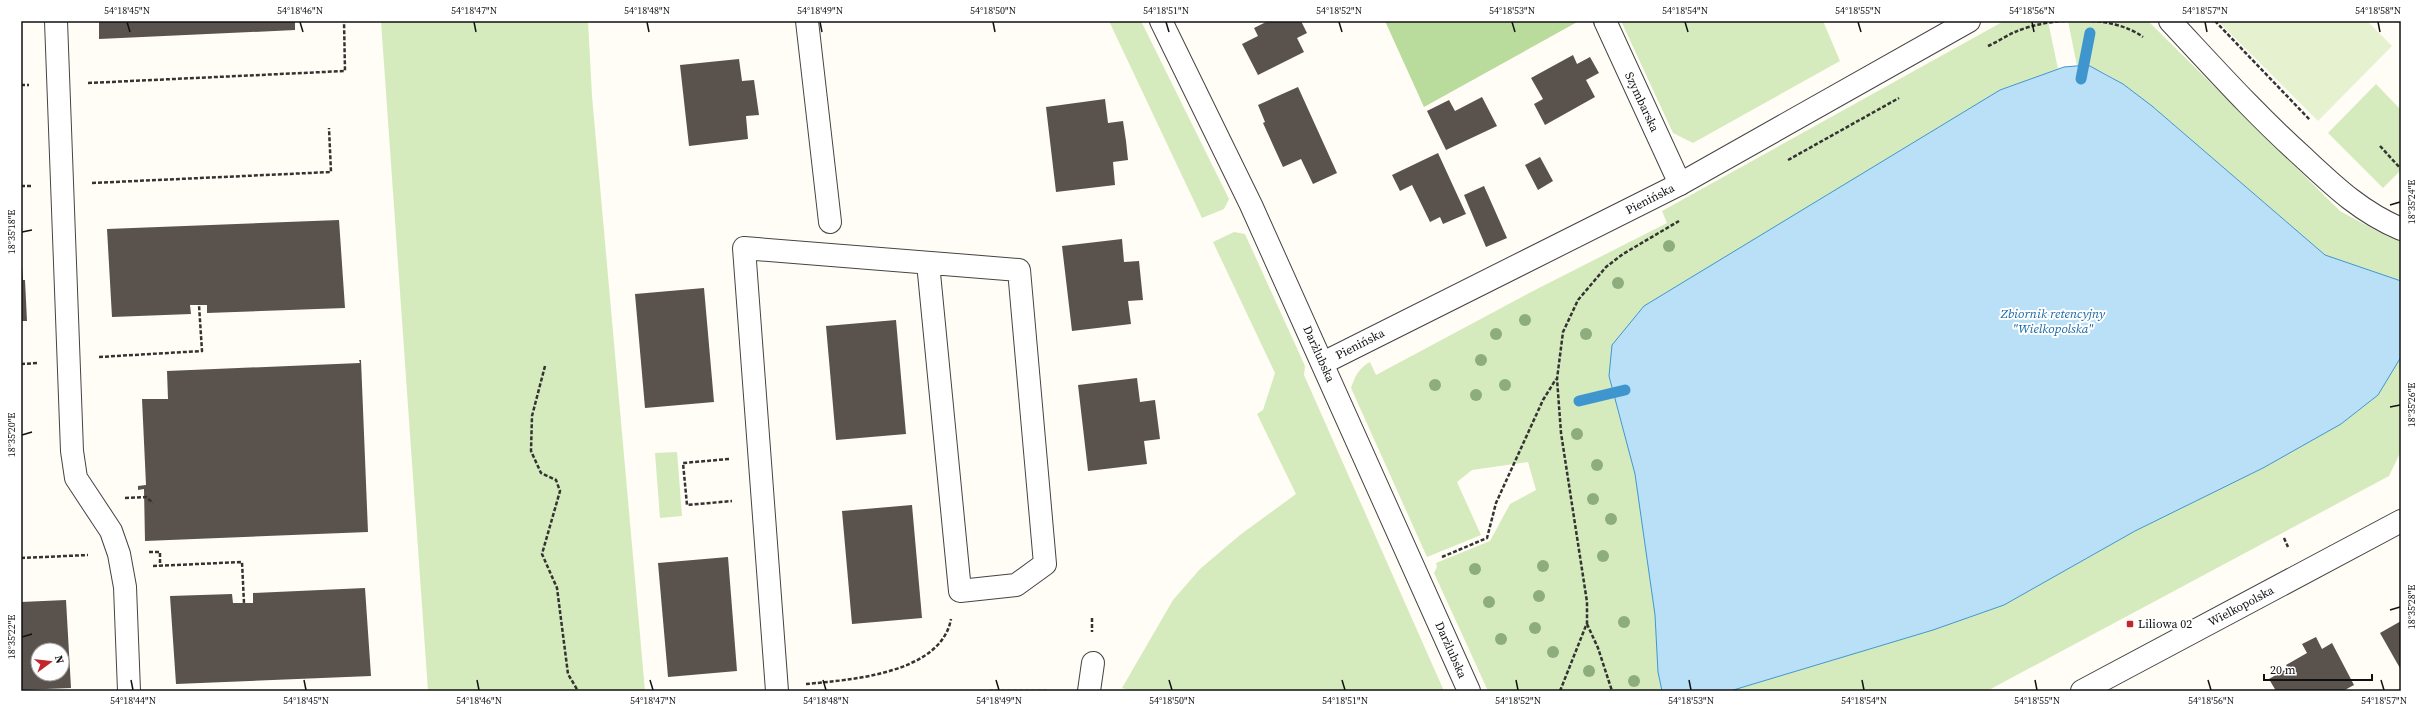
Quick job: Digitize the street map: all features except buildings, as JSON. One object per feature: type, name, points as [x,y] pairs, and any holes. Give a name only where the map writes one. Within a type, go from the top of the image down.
[{"type":"street","points":[[56,21],[70,417],[75,471],[76,478],[110,531],[119,554],[126,587],[129,691]]},
{"type":"street","points":[[807,21],[830,222]]},
{"type":"street","name":"Darżlubska","points":[[1162,21],[1251,206],[1323,363],[1469,691]]},
{"type":"street","name":"Szymbarska","points":[[1605,21],[1680,184]]},
{"type":"street","name":"Pienińska","points":[[1323,363],[1680,184],[1970,21]]},
{"type":"street","points":[[2170,21],[2261,119],[2349,200],[2380,220],[2401,229]]},
{"type":"street","points":[[777,689],[744,248],[928,262],[1019,270],[1045,564],[1016,585],[960,591],[928,262]]},
{"type":"street","name":"Wielkopolska","points":[[2082,691],[2112,684],[2401,521]]},
{"type":"street","points":[[1089,691],[1093,663]]},
{"type":"path","points":[[83,83],[345,71],[344,21]]},
{"type":"path","points":[[1982,49],[2016,31],[2059,21],[2103,21],[2134,30],[2146,39]]},
{"type":"path","points":[[2215,21],[2315,124]]},
{"type":"path","points":[[1784,163],[1904,94]]},
{"type":"path","points":[[62,184],[331,172],[329,128]]},
{"type":"path","points":[[2380,146],[2401,169]]},
{"type":"path","points":[[1560,691],[1587,624],[1587,602],[1561,434],[1556,379],[1564,332],[1578,300],[1606,267],[1623,254],[1682,219]]},
{"type":"path","points":[[94,357],[202,351],[199,305]]},
{"type":"path","points":[[545,366],[532,416],[531,451],[541,473],[556,480],[560,491],[542,554],[557,588],[568,674],[578,691]]},
{"type":"path","points":[[1415,568],[1487,538],[1496,503],[1543,400],[1556,379]]},
{"type":"path","points":[[759,456],[683,463],[687,505],[762,498]]},
{"type":"path","points":[[123,498],[146,498],[153,503]]},
{"type":"path","points":[[149,567],[242,562],[244,603]]},
{"type":"path","points":[[777,689],[851,680],[894,671],[914,661],[936,646],[945,634],[950,625],[952,607],[960,591]]},
{"type":"path","points":[[1587,624],[1598,648],[1612,691]]},
{"type":"path","points":[[989,691],[1049,691]]},
{"type":"green space","points":[[381,21],[588,21],[592,96],[645,691],[428,691]]},
{"type":"green space","points":[[1109,21],[1141,21],[1229,199],[1224,209],[1202,218]]},
{"type":"green space","points":[[1385,21],[1579,21],[1424,107]]},
{"type":"green space","points":[[1621,21],[1823,21],[1840,61],[1693,143],[1673,133]]},
{"type":"green space","points":[[2004,21],[2048,21],[2058,69],[2000,90],[1609,376],[1635,474],[1655,615],[1658,672],[1662,691],[1488,691],[1434,573],[1437,567],[1436,563],[1490,541],[1510,504],[1536,490],[1528,462],[1472,470],[1457,482],[1481,535],[1427,557],[1351,388],[1360,370],[1370,362],[1376,375],[1533,291],[1667,223],[1662,211]]},
{"type":"green space","points":[[2068,21],[2148,21],[2340,211],[2386,236],[2401,241],[2401,281],[2325,255],[2152,106],[2106,74],[2096,69],[2077,66]]},
{"type":"green space","points":[[2218,21],[2367,21],[2392,46],[2318,121]]},
{"type":"green space","points":[[2376,84],[2401,110],[2401,170],[2383,188],[2328,133]]},
{"type":"green space","points":[[1234,232],[1245,234],[1305,366],[1304,375],[1444,691],[1132,691],[1122,688],[1173,600],[1200,569],[1240,535],[1296,494],[1257,414],[1263,410],[1275,373],[1213,242]]},
{"type":"green space","points":[[2401,357],[2401,451],[2389,476],[1987,691],[1730,691],[1933,630],[2004,605],[2135,531],[2263,468],[2341,424],[2378,395]]},
{"type":"green space","points":[[677,452],[682,516],[660,518],[655,453]]},
{"type":"water","name":"Zbiornik retencyjny \"Wielkopolska\"","points":[[2088,65],[2123,84],[2152,106],[2325,255],[2401,281],[2401,357],[2378,395],[2341,424],[2263,468],[2135,531],[2004,605],[1933,630],[1730,691],[1662,691],[1658,672],[1655,615],[1635,474],[1609,376],[1612,345],[1644,306],[2000,90],[2064,67]]},
{"type":"waterway","points":[[2081,79],[2090,33]]},
{"type":"waterway","points":[[1579,401],[1625,390]]},
{"type":"place","name":"Liliowa 02","points":[[2130,624]]}]
